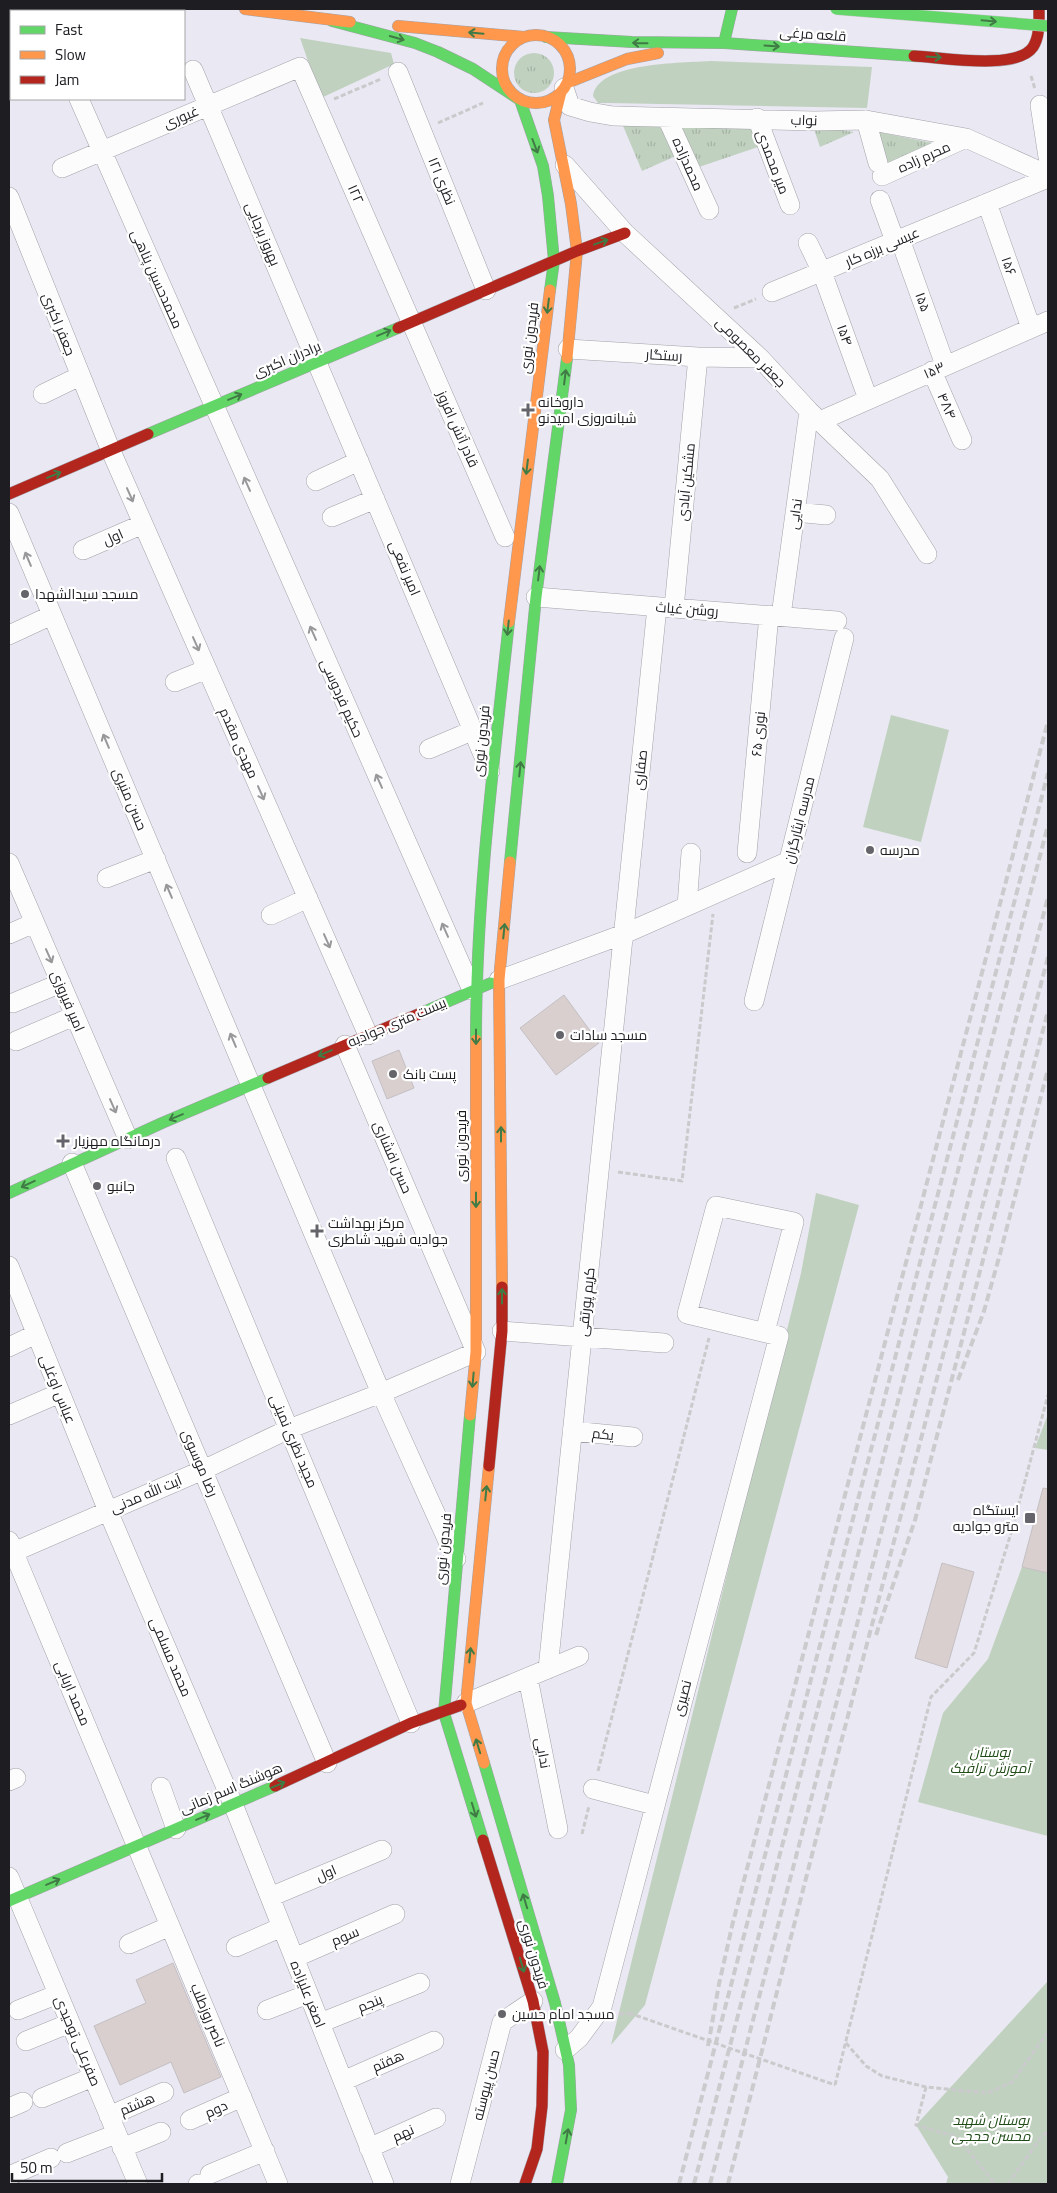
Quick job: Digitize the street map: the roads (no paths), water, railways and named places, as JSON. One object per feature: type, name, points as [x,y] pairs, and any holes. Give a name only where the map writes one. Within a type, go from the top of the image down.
[{"type":"main road","points":[[245,9],[332,21],[524,37],[535,35],[546,37],[556,42],[564,50],[568,60],[570,72],[564,87]]},
{"type":"main road","points":[[332,21],[415,43],[473,69],[520,100],[530,103],[542,103],[552,99],[564,87],[627,58],[724,43],[732,9]]},
{"type":"main road","points":[[836,9],[1048,26]]},
{"type":"main road","name":"قلعه مرغی","points":[[546,37],[632,42],[724,43],[997,61],[1014,60],[1026,56],[1036,45],[1039,32],[1039,9]]},
{"type":"main road","points":[[520,100],[511,93],[504,83],[502,61],[514,42],[524,37]]},
{"type":"main road","name":"فریدون نوری","points":[[525,2184],[538,2149],[542,2106],[543,2052],[533,2001],[444,1713],[476,1352],[474,989],[492,775],[511,595],[556,348],[577,251],[571,204],[554,120],[564,87]]},
{"type":"main road","name":"فریدون نوری","points":[[520,100],[543,166],[548,196],[554,261],[556,348],[536,597],[499,980],[502,1331],[466,1703],[555,2003],[566,2050],[571,2086],[568,2130],[557,2184]]},
{"type":"main road","name":"برادران اکبری","points":[[9,494],[577,251],[625,233]]},
{"type":"main road","points":[[511,595],[536,597]]},
{"type":"main road","name":"بیست متری جوادیه","points":[[9,1192],[252,1085],[499,980]]},
{"type":"main road","name":"هوشنگ اسم زمانی","points":[[13,1899],[327,1763],[410,1723],[444,1713],[466,1703]]},
{"type":"main road","points":[[543,2052],[566,2050]]},
{"type":"main road","points":[[538,2149],[539,2184]]},
{"type":"street","name":"۱۲۲","points":[[300,67],[411,322]]},
{"type":"street","name":"غیوری","points":[[62,168],[300,67]]},
{"type":"street","name":"بهروز برجایی","points":[[193,70],[317,362]]},
{"type":"street","name":"نظری ۱۲۱","points":[[398,72],[486,290]]},
{"type":"street","name":"نواب","points":[[564,87],[570,106],[613,116],[757,118],[814,121],[866,120],[966,138],[1048,176]]},
{"type":"street","name":"محمدحسین پناهی","points":[[79,100],[213,406]]},
{"type":"street","points":[[1040,105],[1048,156]]},
{"type":"street","name":"محمدزاده","points":[[667,118],[709,210]]},
{"type":"street","name":"میر محمدی","points":[[757,118],[790,205]]},
{"type":"street","name":"محرم زاده","points":[[866,120],[880,169],[966,138]]},
{"type":"street","name":"جعفر معصومی","points":[[561,161],[625,233],[760,358],[815,416],[880,479],[927,554]]},
{"type":"street","name":"عیسی برزه کار","points":[[772,292],[1048,176]]},
{"type":"street","name":"جعفر اکبری","points":[[9,197],[110,451]]},
{"type":"street","name":"۱۵۵","points":[[880,200],[898,240],[938,368]]},
{"type":"street","name":"۱۵۶","points":[[987,203],[1039,324]]},
{"type":"street","name":"۱۵۴","points":[[808,243],[822,272],[868,399]]},
{"type":"street","name":"قادر آتش افروز","points":[[411,322],[505,537]]},
{"type":"street","name":"۱۵۳","points":[[815,416],[868,399],[1039,324]]},
{"type":"street","name":"رستگار","points":[[556,348],[698,357],[760,358]]},
{"type":"street","name":"مشکین آبادی","points":[[666,607],[698,357]]},
{"type":"street","name":"امیر نفعی","points":[[317,362],[376,499],[413,570],[492,775]]},
{"type":"street","name":"۴۸۴","points":[[938,368],[962,440]]},
{"type":"street","points":[[43,394],[80,376]]},
{"type":"street","name":"حکیم فردوسی","points":[[213,406],[474,989]]},
{"type":"street","name":"ندایی","points":[[775,616],[815,416]]},
{"type":"street","name":"مهدی مقدم","points":[[110,451],[368,1035]]},
{"type":"street","points":[[316,481],[359,461]]},
{"type":"street","points":[[332,517],[376,499]]},
{"type":"street","points":[[795,512],[826,515]]},
{"type":"street","name":"حسن منیری","points":[[9,513],[252,1085],[380,1393],[457,1563]]},
{"type":"street","name":"اول","points":[[82,550],[143,524]]},
{"type":"street","name":"روشن غیاث","points":[[536,597],[837,621]]},
{"type":"street","name":"صفاری","points":[[624,934],[666,607]]},
{"type":"street","points":[[9,634],[52,615]]},
{"type":"street","name":"نوری ۶۵","points":[[747,854],[775,616]]},
{"type":"street","name":"مدرسه ایثارگران","points":[[754,1001],[844,638]]},
{"type":"street","points":[[176,682],[207,668]]},
{"type":"street","points":[[429,749],[474,730]]},
{"type":"street","points":[[687,906],[691,853]]},
{"type":"street","points":[[107,878],[156,859]]},
{"type":"street","name":"بیست متری جوادیه","points":[[499,980],[624,934],[789,861]]},
{"type":"street","name":"امیر فیروزی","points":[[9,863],[128,1139]]},
{"type":"street","points":[[271,915],[308,898]]},
{"type":"street","points":[[9,934],[34,923]]},
{"type":"street","name":"کریم پورتقی","points":[[548,1669],[624,934]]},
{"type":"street","points":[[13,1003],[60,984]]},
{"type":"street","points":[[16,1040],[74,1016]]},
{"type":"street","name":"حسن افشاری","points":[[345,1045],[476,1352]]},
{"type":"street","name":"مجید نظری نمینی","points":[[176,1158],[410,1723]]},
{"type":"street","name":"رضا موسوی","points":[[72,1163],[327,1763]]},
{"type":"street","name":"نصیری","points":[[566,2050],[579,2038],[602,2007],[772,1334],[794,1222],[716,1206],[687,1314],[772,1334]]},
{"type":"street","name":"عباس اوغلی","points":[[9,1266],[108,1511]]},
{"type":"street","points":[[502,1331],[664,1343]]},
{"type":"street","points":[[9,1347],[36,1334]]},
{"type":"street","name":"آیت‌ الله مدنی","points":[[10,1549],[108,1511],[203,1470],[289,1428],[380,1393],[476,1352]]},
{"type":"street","points":[[9,1415],[60,1394]]},
{"type":"street","name":"یکم","points":[[572,1431],[633,1437]]},
{"type":"street","name":"محمد مسلمی","points":[[108,1511],[233,1804]]},
{"type":"street","name":"محمد اربابی","points":[[10,1549],[137,1846]]},
{"type":"street","points":[[466,1703],[579,1656]]},
{"type":"street","name":"ندایی","points":[[528,1678],[558,1829]]},
{"type":"street","points":[[161,1787],[176,1829]]},
{"type":"street","points":[[593,1789],[654,1804]]},
{"type":"street","name":"اصغر علیزاده","points":[[233,1804],[384,2184]]},
{"type":"street","name":"ناصر روزطلب","points":[[137,1846],[278,2184]]},
{"type":"street","name":"اول","points":[[270,1897],[382,1850]]},
{"type":"street","name":"صفرعلی توحیدی","points":[[9,1877],[13,1899],[58,1994],[138,2184]]},
{"type":"street","name":"سوم","points":[[294,1958],[395,1914]]},
{"type":"street","points":[[128,1944],[170,1926]]},
{"type":"street","points":[[236,1947],[282,1927]]},
{"type":"street","name":"پنجم","points":[[320,2023],[420,1983]]},
{"type":"street","points":[[18,2010],[58,1994]]},
{"type":"street","points":[[267,2010],[308,1994]]},
{"type":"street","name":"حسن پیوسته","points":[[460,2184],[502,2022],[533,2001]]},
{"type":"street","points":[[26,2041],[70,2023]]},
{"type":"street","name":"هفتم","points":[[343,2081],[434,2041]]},
{"type":"street","points":[[42,2098],[93,2077]]},
{"type":"street","name":"هشتم","points":[[109,2116],[164,2092]]},
{"type":"street","name":"دوم","points":[[190,2120],[242,2097]]},
{"type":"street","name":"نهم","points":[[369,2148],[436,2118]]},
{"type":"street","points":[[9,2176],[59,2156],[161,2132]]},
{"type":"street","points":[[202,2181],[265,2151]]},
{"type":"railway","points":[[708,2046],[733,1922],[1048,721]]},
{"type":"railway","points":[[679,2184],[1048,773]]},
{"type":"railway","points":[[694,2184],[1048,825]]},
{"type":"railway","points":[[710,2184],[1048,897]]},
{"type":"railway","points":[[728,2184],[830,1784],[1048,957]]},
{"type":"railway","points":[[876,1635],[915,1520],[1048,1011]]},
{"type":"railway","points":[[958,1380],[984,1311],[1048,1069]]},
{"type":"place","name":"داروخانه شبانه‌روزی امیدنو","points":[[528,410]]},
{"type":"place","name":"مسجد سیدالشهدا","points":[[25,594]]},
{"type":"place","name":"مدرسه","points":[[870,850]]},
{"type":"place","name":"مسجد سادات","points":[[560,1035]]},
{"type":"place","name":"پست بانک","points":[[393,1074]]},
{"type":"place","name":"درمانگاه مهزیار","points":[[63,1141]]},
{"type":"place","name":"جانبو","points":[[97,1186]]},
{"type":"place","name":"مرکز بهداشت جوادیه شهید شاطری","points":[[317,1231]]},
{"type":"place","name":"ایستگاه مترو جوادیه","points":[[1030,1518]]},
{"type":"place","name":"مسجد امام حسین","points":[[502,2014]]},
{"type":"park label","name":"بوستان آموزش ترافیک","points":[[990,1760]]},
{"type":"park label","name":"بوستان شهید محسن حججی","points":[[991,2128]]}]
